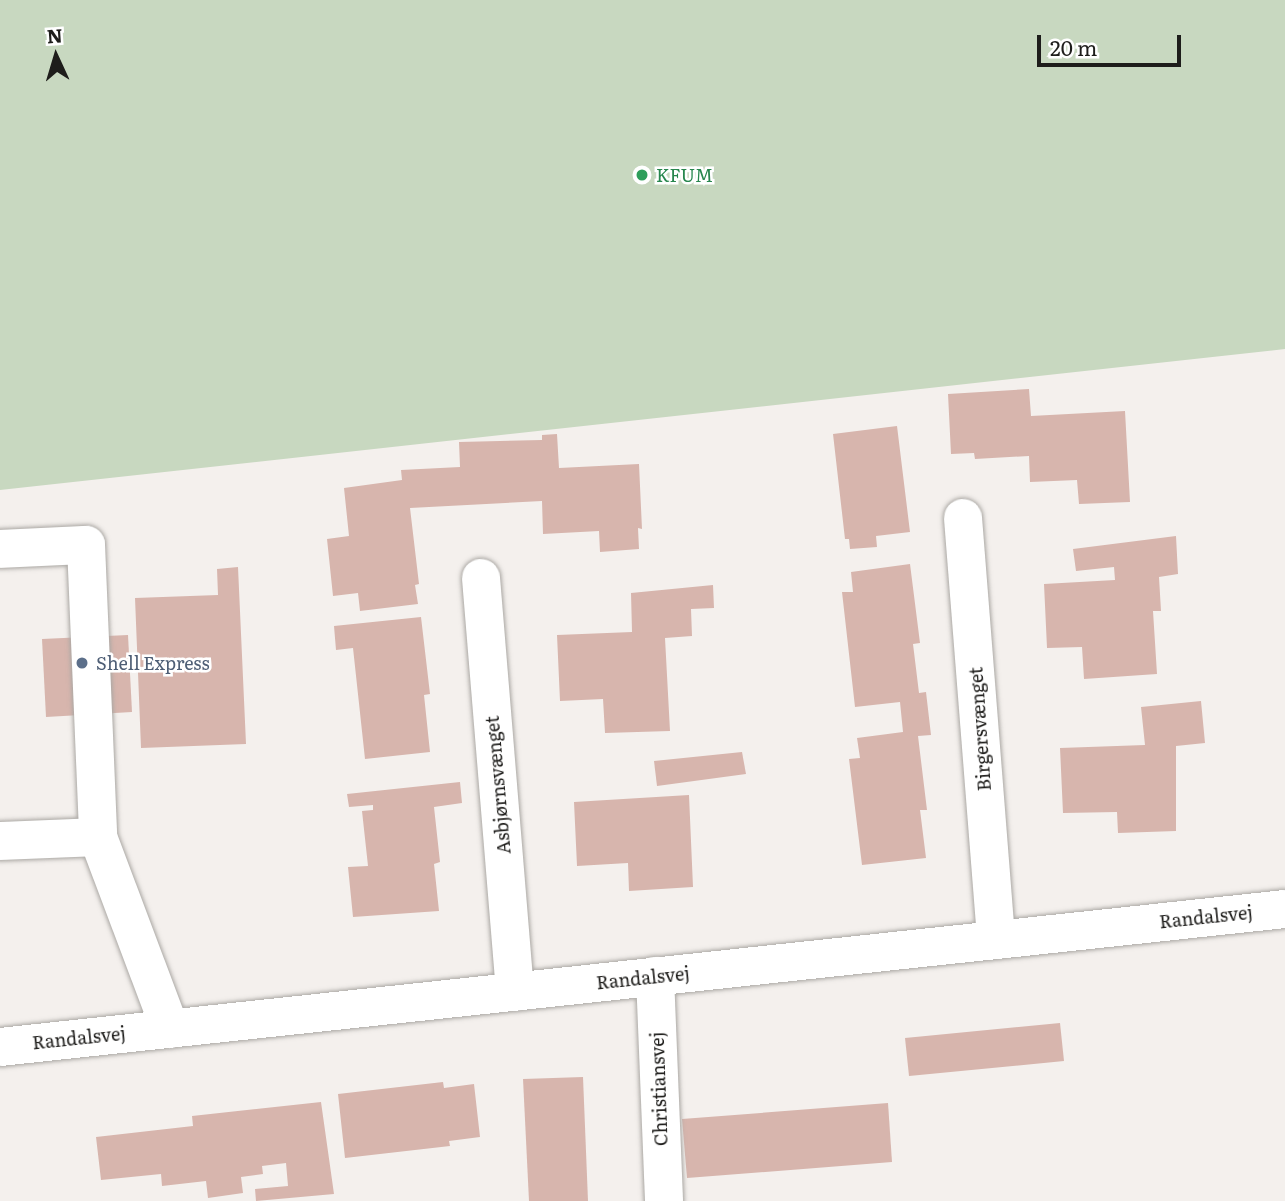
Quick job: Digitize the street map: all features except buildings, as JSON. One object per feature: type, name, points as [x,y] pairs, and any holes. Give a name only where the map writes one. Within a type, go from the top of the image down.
[{"type":"street","name":"Birgersvænget","points":[[963,518],[996,940]]},
{"type":"street","points":[[0,548],[86,545],[98,838],[170,1029]]},
{"type":"street","name":"Asbjørnsvænget","points":[[481,578],[515,992]]},
{"type":"street","points":[[0,841],[98,838]]},
{"type":"street","name":"Randalsvej","points":[[0,1047],[1285,909]]},
{"type":"street","name":"Christiansvej","points":[[655,976],[664,1201]]},
{"type":"green space","name":"KFUM","points":[[0,0],[1285,0],[1285,349],[0,490]]},
{"type":"place","name":"KFUM","points":[[642,175]]},
{"type":"place","name":"Shell Express","points":[[82,663]]}]
